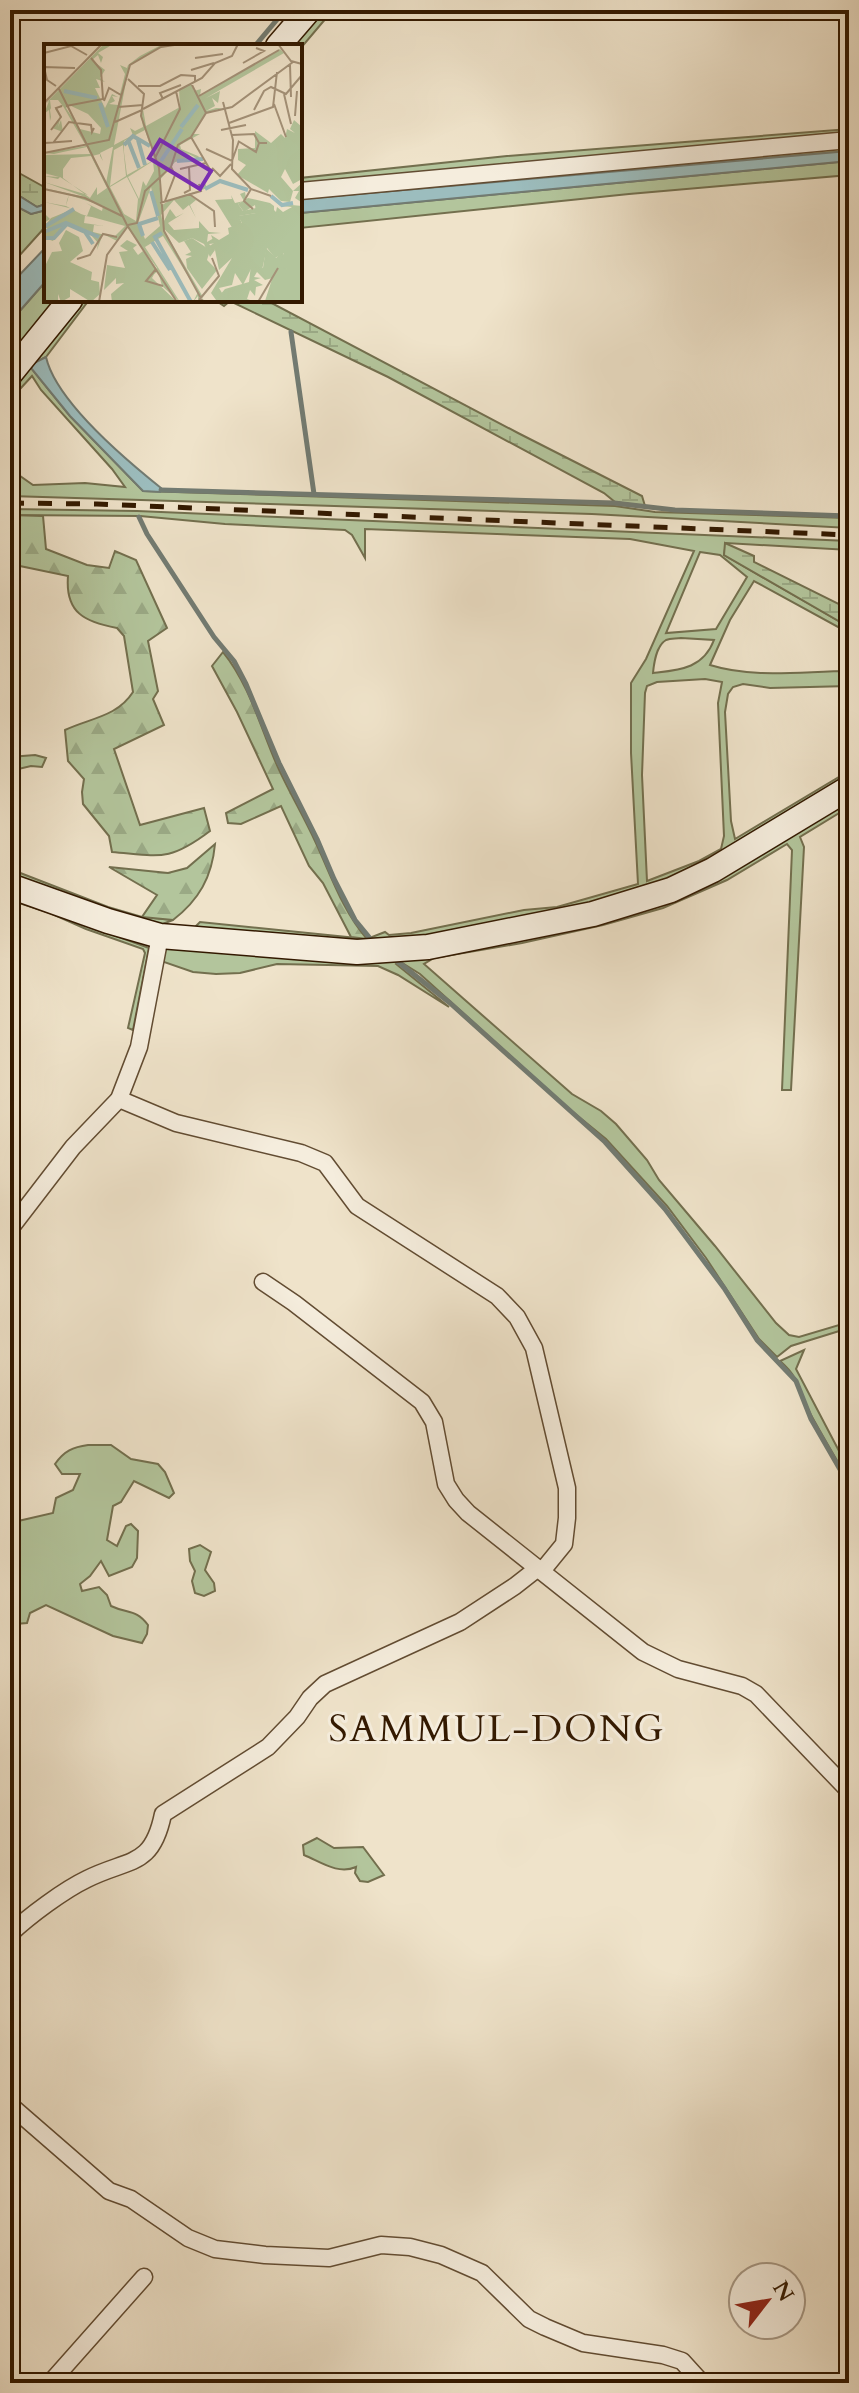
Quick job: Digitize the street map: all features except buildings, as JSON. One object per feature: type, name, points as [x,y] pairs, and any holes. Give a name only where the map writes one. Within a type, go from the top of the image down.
[{"type":"main road","points":[[280,44],[309,10]]},
{"type":"main road","points":[[10,374],[68,302]]},
{"type":"main road","points":[[10,886],[160,936],[357,952],[428,947],[593,914],[671,890],[713,870],[849,788]]},
{"type":"street","points":[[302,191],[849,140]]},
{"type":"street","points":[[10,1229],[73,1147],[119,1099],[139,1047],[160,936]]},
{"type":"street","points":[[10,1934],[21,1923],[84,1880],[142,1856],[153,1846],[163,1814],[268,1747],[325,1684],[460,1622],[540,1570],[564,1544],[567,1488],[534,1348],[517,1317],[497,1296],[357,1206],[325,1163],[291,1150],[176,1123],[119,1099]]},
{"type":"street","points":[[263,1282],[422,1402],[434,1422],[446,1484],[468,1513],[643,1652],[678,1669],[742,1686],[756,1694],[849,1791]]},
{"type":"street","points":[[10,2105],[109,2191],[131,2199],[188,2238],[215,2249],[329,2258],[381,2245],[410,2247],[441,2255],[482,2273],[529,2319],[545,2327],[583,2343],[663,2355],[682,2361],[702,2383]]},
{"type":"street","points":[[50,2383],[144,2277]]},
{"type":"street","points":[[842,2383],[849,2378]]},
{"type":"green space","points":[[320,10],[333,10],[302,47],[302,44],[291,44]]},
{"type":"green space","points":[[849,129],[849,135],[302,188],[302,178],[507,156]]},
{"type":"green space","points":[[849,144],[849,151],[302,199],[302,196]]},
{"type":"green space","points":[[849,161],[849,175],[302,228],[302,213]]},
{"type":"green space","points":[[10,168],[44,187],[44,205],[37,207],[21,197],[10,197]]},
{"type":"green space","points":[[10,203],[31,214],[44,211],[44,228],[10,266]]},
{"type":"green space","points":[[44,283],[44,302],[62,302],[10,366],[10,351],[15,340],[10,334],[10,322]]},
{"type":"green space","points":[[74,302],[87,302],[46,357],[31,368],[70,416],[143,491],[615,506],[655,512],[849,518],[849,528],[592,514],[10,496],[10,469],[33,485],[85,483],[125,487],[32,376],[10,400],[10,384]]},
{"type":"green space","points":[[232,302],[270,302],[642,496],[645,506],[615,502],[604,493],[388,377]]},
{"type":"green space","points":[[10,509],[137,511],[849,541],[849,550],[726,543],[724,555],[849,627],[849,633],[754,581],[730,620],[710,665],[762,673],[849,671],[849,686],[770,688],[743,684],[733,687],[728,694],[725,712],[731,821],[735,839],[849,771],[849,779],[684,874],[609,900],[429,939],[358,942],[193,929],[200,922],[367,939],[385,932],[389,935],[411,933],[524,910],[557,907],[638,884],[631,753],[631,683],[646,659],[694,551],[630,539],[365,529],[365,558],[352,535],[345,530],[140,516],[10,515]],"holes":[[[700,552],[720,555],[747,577],[716,629],[666,633]],[[666,640],[714,640],[697,662],[681,669],[653,673],[660,646]],[[705,679],[722,682],[718,703],[724,836],[721,849],[647,881],[642,775],[645,693],[647,686],[657,682]]]},
{"type":"green space","points":[[10,515],[43,516],[46,549],[87,565],[109,568],[115,551],[136,560],[167,628],[148,641],[158,691],[153,699],[164,725],[114,749],[140,825],[204,808],[210,831],[184,848],[164,855],[112,852],[109,836],[83,804],[84,779],[68,761],[65,730],[111,712],[133,692],[124,636],[117,628],[95,623],[79,614],[70,599],[68,576],[20,566],[10,558]]},
{"type":"green space","points":[[725,543],[754,556],[754,562],[849,609],[849,627],[724,555]]},
{"type":"green space","points":[[223,652],[247,691],[276,763],[344,904],[367,939],[351,937],[323,883],[309,866],[281,806],[241,824],[228,823],[226,813],[273,789],[212,666]]},
{"type":"green space","points":[[35,755],[46,758],[42,767],[10,771],[10,757]]},
{"type":"green space","points":[[849,799],[849,807],[800,837],[804,847],[791,1090],[782,1090],[792,850],[787,844],[727,880],[663,908],[522,943],[434,958],[424,964],[572,1094],[616,1124],[776,1323],[789,1335],[799,1337],[849,1322],[849,1328],[791,1346],[777,1357],[759,1339],[706,1258],[667,1206],[606,1139],[420,974],[399,961],[396,964],[449,1007],[378,966],[277,964],[240,973],[216,974],[193,972],[161,961],[165,949],[171,945],[337,958],[604,920]]},
{"type":"green space","points":[[215,844],[203,887],[173,920],[142,917],[157,895],[109,867],[168,873],[187,868]]},
{"type":"green space","points":[[10,869],[108,907],[142,917],[173,920],[160,925],[10,877]]},
{"type":"green space","points":[[10,897],[149,948],[133,1030],[128,1028],[145,953],[143,949],[10,900]]},
{"type":"green space","points":[[849,984],[849,1083],[843,1070]]},
{"type":"green space","points":[[804,1350],[796,1369],[849,1470],[849,1481],[811,1415],[796,1380],[780,1361]]},
{"type":"green space","points":[[88,1445],[111,1445],[131,1459],[158,1464],[174,1493],[169,1498],[134,1481],[121,1502],[113,1506],[107,1540],[117,1546],[126,1526],[131,1524],[138,1531],[137,1558],[132,1567],[109,1576],[101,1561],[80,1584],[82,1591],[99,1587],[107,1595],[111,1606],[144,1620],[148,1625],[142,1643],[113,1636],[46,1605],[30,1613],[27,1623],[15,1624],[10,1620],[10,1526],[14,1522],[53,1513],[56,1498],[73,1490],[80,1474],[62,1474],[55,1464],[69,1450]]},
{"type":"green space","points":[[200,1545],[211,1552],[205,1570],[214,1583],[215,1591],[204,1596],[195,1593],[192,1581],[195,1571],[189,1549]]},
{"type":"green space","points":[[317,1838],[334,1848],[363,1847],[384,1875],[368,1882],[360,1881],[355,1873],[356,1867],[336,1869],[304,1855],[303,1845]]},
{"type":"water","points":[[849,151],[849,161],[302,213],[302,199]]},
{"type":"water","points":[[10,197],[21,197],[37,207],[44,205],[44,211],[31,214],[10,203]]},
{"type":"water","points":[[44,249],[44,283],[10,322],[10,285]]},
{"type":"water","points":[[46,357],[52,374],[78,410],[112,446],[161,488],[160,492],[143,491],[70,416],[31,368]]},
{"type":"waterway","points":[[257,44],[285,10]]},
{"type":"waterway","points":[[291,332],[314,494]]},
{"type":"waterway","points":[[161,490],[614,503],[675,510],[849,516]]},
{"type":"waterway","points":[[139,517],[214,637],[234,661],[334,879],[355,920],[369,937]]},
{"type":"waterway","points":[[397,961],[450,1003],[605,1142],[665,1209],[724,1288],[757,1340],[796,1381],[811,1419],[849,1485]]},
{"type":"railway","points":[[10,503],[849,535]]},
{"type":"district","name":"SAMMUL-DONG","points":[[497,1728]]}]
